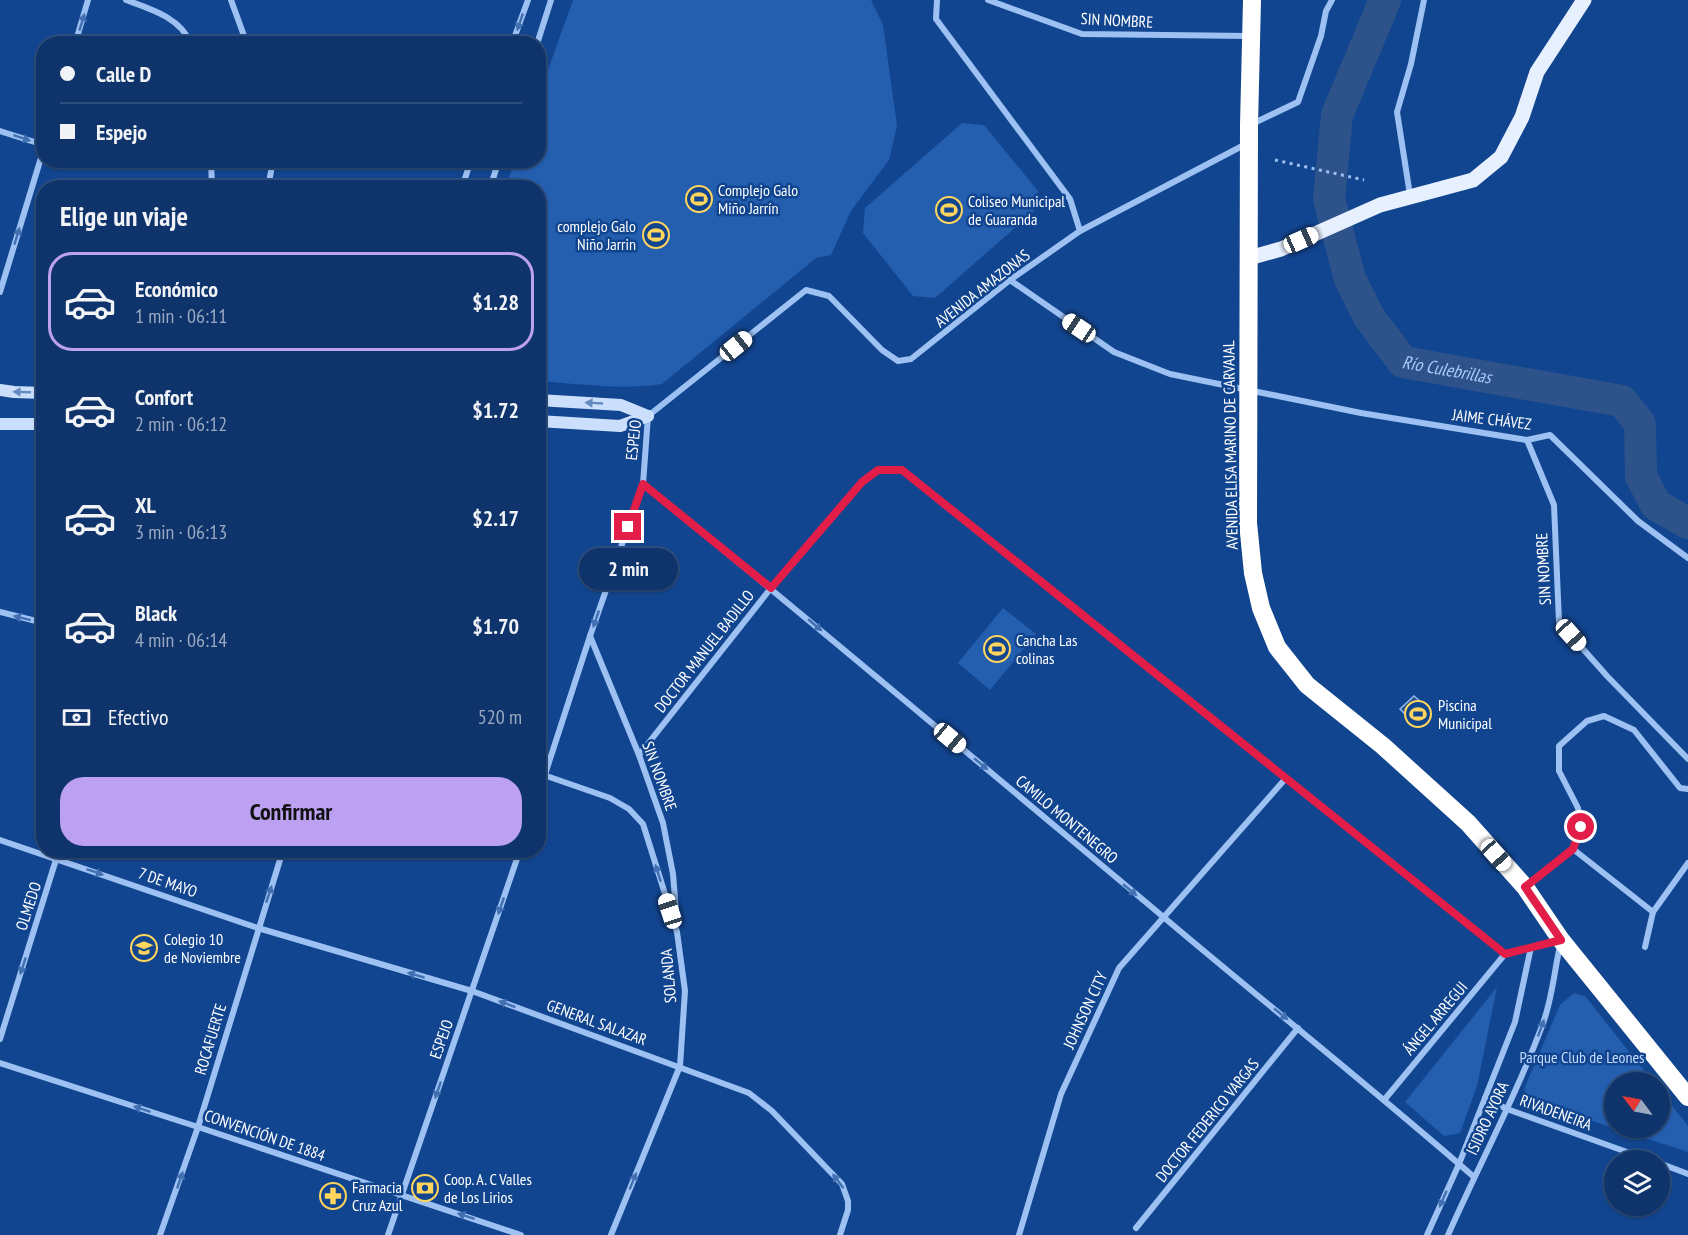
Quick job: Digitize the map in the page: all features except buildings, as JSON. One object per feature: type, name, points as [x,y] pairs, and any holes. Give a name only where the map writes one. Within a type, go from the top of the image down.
[{"type":"highway","name":"AVENIDA ELISA MARINO DE CARVAJAL","points":[[1252,0],[1247,390],[1248,523],[1253,573],[1261,608],[1277,647],[1307,685],[1383,746],[1468,823],[1525,887],[1561,940],[1688,1097]]},
{"type":"main road","points":[[1249,258],[1281,249],[1380,205],[1473,180],[1501,157],[1522,117],[1537,72],[1584,0]]},
{"type":"street","points":[[77,36],[88,0]]},
{"type":"street","points":[[126,0],[172,20],[187,32],[188,36]]},
{"type":"street","points":[[231,0],[244,36]]},
{"type":"street","points":[[515,36],[528,0]]},
{"type":"street","points":[[540,36],[551,0]]},
{"type":"street","points":[[937,0],[936,19],[1070,199],[1080,231]]},
{"type":"street","name":"SIN NOMBRE","points":[[988,0],[1082,34],[1250,36]]},
{"type":"street","name":"AVENIDA AMAZONAS","points":[[806,290],[829,296],[882,350],[898,361],[911,359],[1010,280],[1080,231],[1249,134],[1298,102],[1321,36],[1326,10],[1332,0]]},
{"type":"street","points":[[1410,196],[1397,112],[1411,64],[1424,0]]},
{"type":"street","points":[[0,131],[36,144]]},
{"type":"street","points":[[0,292],[38,168]]},
{"type":"street","name":"JAIME CHÁVEZ","points":[[1010,280],[1114,352],[1170,374],[1361,413],[1527,440],[1550,435],[1638,521],[1688,558]]},
{"type":"street","name":"ESPEJO","points":[[546,762],[643,484],[648,416],[806,290]]},
{"type":"street","points":[[0,390],[36,393]]},
{"type":"street","points":[[546,400],[621,405],[648,416]]},
{"type":"street","points":[[546,421],[620,426],[648,416]]},
{"type":"street","points":[[0,424],[36,424]]},
{"type":"street","name":"SIN NOMBRE","points":[[1527,440],[1554,505],[1559,622],[1607,676],[1688,759]]},
{"type":"street","name":"DOCTOR MANUEL BADILLO","points":[[639,755],[771,588],[862,482],[878,470],[902,470],[1286,778]]},
{"type":"street","name":"CAMILO MONTENEGRO","points":[[643,484],[1385,1099],[1474,1177]]},
{"type":"street","points":[[0,612],[36,621]]},
{"type":"street","name":"SIN NOMBRE","points":[[590,636],[639,755],[663,823],[673,874],[677,932]]},
{"type":"street","points":[[1525,887],[1573,849],[1581,827],[1578,808],[1559,771],[1559,746],[1587,721],[1604,716],[1634,730],[1680,788],[1688,789]]},
{"type":"street","name":"SOLANDA","points":[[546,775],[610,798],[629,809],[643,824],[677,932],[685,991],[680,1066],[611,1235]]},
{"type":"street","points":[[1286,778],[1505,954],[1561,940]]},
{"type":"street","name":"JOHNSON CITY","points":[[1019,1235],[1066,1083],[1119,968],[1286,778]]},
{"type":"street","name":"7 DE MAYO","points":[[0,840],[36,851]]},
{"type":"street","points":[[1573,849],[1653,912]]},
{"type":"street","name":"7 DE MAYO","points":[[57,858],[258,928]]},
{"type":"street","name":"OLMEDO","points":[[0,1039],[57,858]]},
{"type":"street","name":"ROCAFUERTE","points":[[160,1235],[198,1127],[281,858]]},
{"type":"street","name":"ESPEJO","points":[[388,1235],[517,858]]},
{"type":"street","points":[[1645,947],[1653,912],[1688,863]]},
{"type":"street","name":"GENERAL SALAZAR","points":[[258,928],[472,991],[749,1093],[772,1111],[842,1184],[848,1201],[848,1210],[840,1235]]},
{"type":"street","name":"ISIDRO AYORA","points":[[1449,1235],[1543,1024],[1561,940]]},
{"type":"street","name":"ISIDRO AYORA","points":[[1427,1235],[1459,1164],[1515,1022],[1531,947]]},
{"type":"street","name":"ÁNGEL ARREGUI","points":[[1385,1099],[1505,954]]},
{"type":"street","name":"DOCTOR FEDERICO VARGAS","points":[[1136,1228],[1298,1028]]},
{"type":"street","name":"CONVENCIÓN DE 1884","points":[[0,1063],[521,1235]]},
{"type":"street","name":"RIVADENEIRA","points":[[1485,1098],[1507,1109],[1621,1150]]},
{"type":"street","points":[[1670,1167],[1688,1174]]},
{"type":"path","points":[[1275,160],[1364,180]]},
{"type":"green space","name":"Complejo Galo Miño Jarrín","points":[[573,0],[871,0],[883,25],[897,126],[889,160],[851,211],[831,255],[816,258],[662,384],[616,386],[546,382],[546,180],[508,180],[512,168],[546,168],[546,75]]},
{"type":"green space","name":"Coliseo Municipal de Guaranda","points":[[962,123],[984,125],[1038,191],[1033,212],[935,298],[913,296],[863,233],[865,208]]},
{"type":"green space","name":"Cancha Las colinas","points":[[1003,608],[1036,634],[990,690],[958,663]]},
{"type":"green space","points":[[1497,987],[1477,1086],[1460,1133],[1444,1136],[1405,1102]]},
{"type":"green space","name":"Parque Club de Leones","points":[[1574,993],[1585,996],[1645,1072],[1604,1072],[1604,1125],[1529,1101],[1524,1089],[1560,1005]]},
{"type":"green space","points":[[1670,1103],[1688,1126],[1688,1152],[1645,1138],[1670,1138]]},
{"type":"shaded area","points":[[1414,696],[1428,708],[1412,721],[1400,709]]},
{"type":"waterway","name":"Río Culebrillas","points":[[1385,0],[1337,115],[1329,199],[1350,279],[1369,317],[1403,362],[1622,401],[1640,424],[1641,476],[1656,505],[1688,523]]},
{"type":"place","name":"Complejo Galo Miño Jarrín","points":[[699,199]]},
{"type":"place","name":"Coliseo Municipal de Guaranda","points":[[949,210]]},
{"type":"place","name":"complejo Galo Niño Jarrin","points":[[656,235]]},
{"type":"place","name":"Cancha Las colinas","points":[[997,649]]},
{"type":"place","name":"Piscina Municipal","points":[[1418,714]]},
{"type":"place","name":"Colegio 10 de Noviembre","points":[[144,948]]},
{"type":"place","name":"Coop. A. C Valles de Los Lirios","points":[[425,1188]]},
{"type":"place","name":"Farmacia Cruz Azul","points":[[333,1196]]},
{"type":"route","points":[[628,527],[643,484],[771,588],[862,482],[878,470],[902,470],[1505,954],[1561,940],[1525,887],[1573,849],[1581,827]]}]
